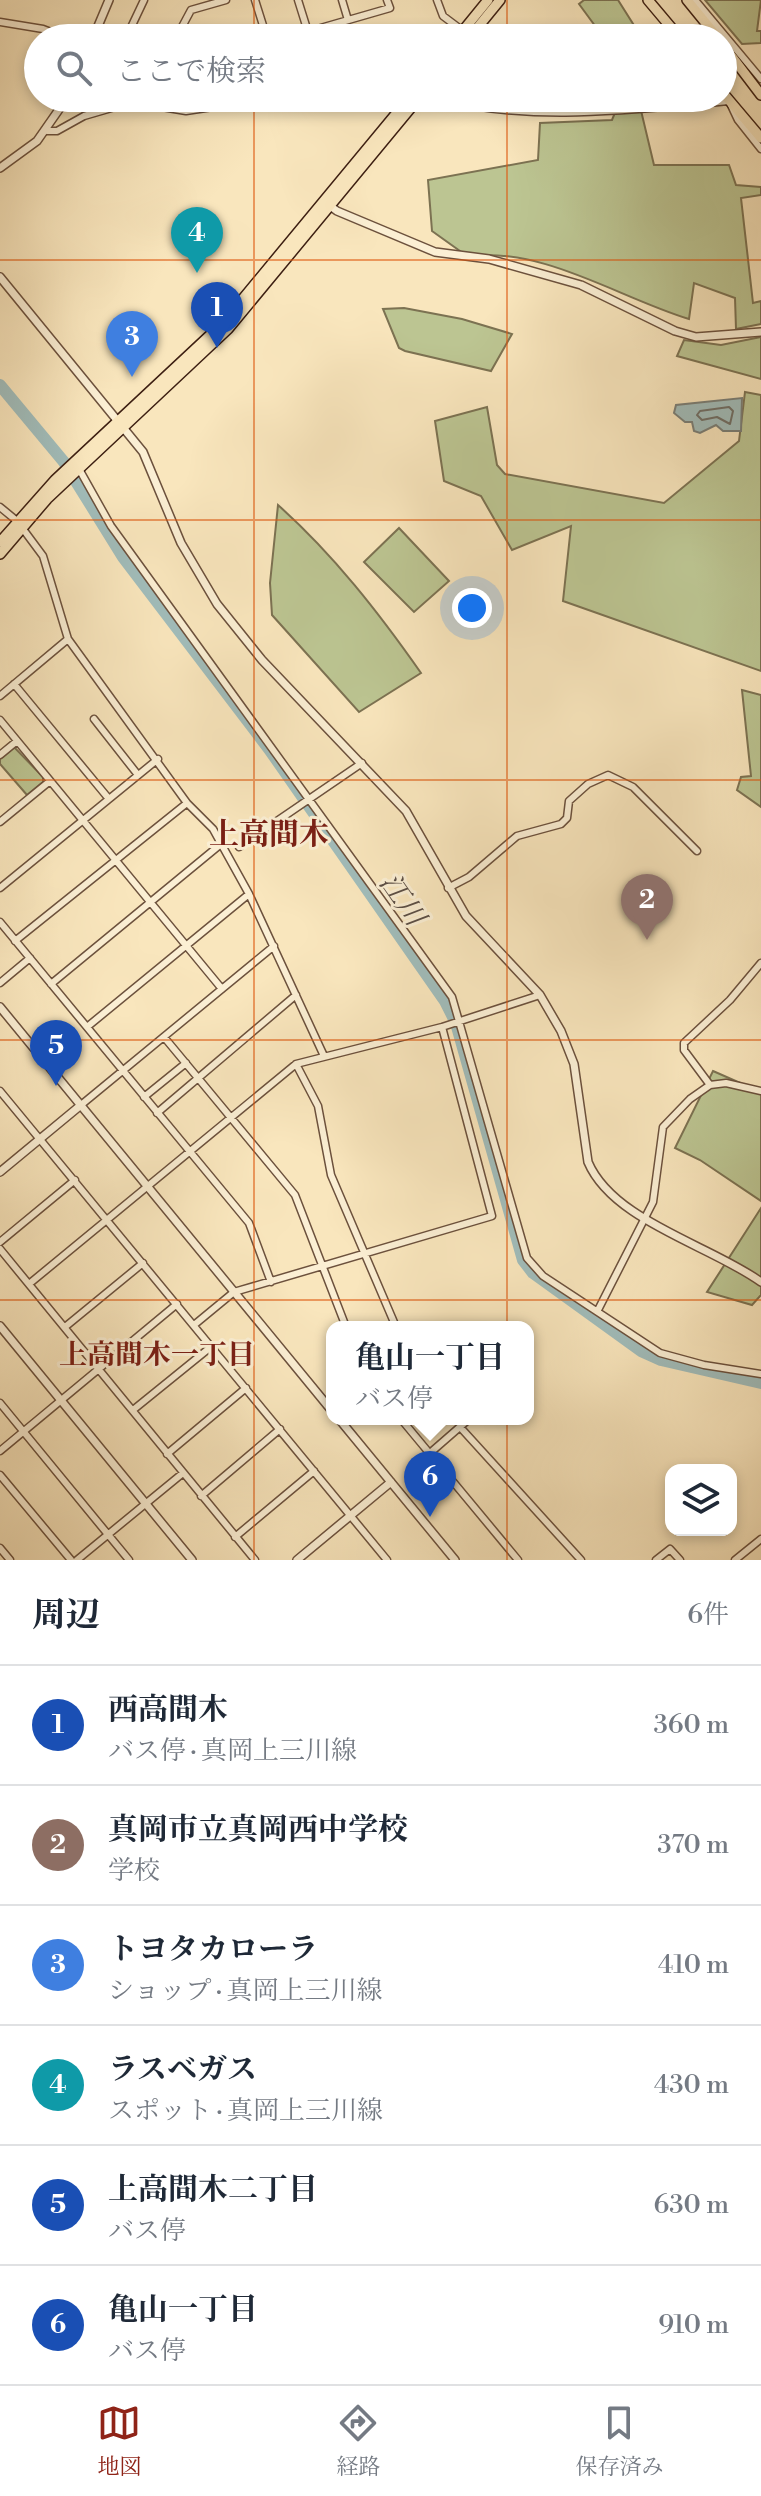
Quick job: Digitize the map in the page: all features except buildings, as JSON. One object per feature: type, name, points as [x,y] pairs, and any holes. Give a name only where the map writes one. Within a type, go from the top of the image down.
[{"type":"main road","points":[[471,24],[488,0]]},
{"type":"main road","points":[[475,24],[500,0]]},
{"type":"main road","points":[[648,0],[668,24]]},
{"type":"main road","points":[[687,0],[707,24]]},
{"type":"main road","points":[[737,63],[761,95]]},
{"type":"main road","points":[[737,110],[761,138]]},
{"type":"main road","points":[[328,205],[398,112]]},
{"type":"main road","points":[[0,554],[20,524],[222,324],[407,112]]},
{"type":"main road","points":[[0,542],[79,469],[122,423]]},
{"type":"street","points":[[99,24],[109,0]]},
{"type":"street","points":[[133,24],[144,0]]},
{"type":"street","points":[[184,24],[191,10],[226,0]]},
{"type":"street","points":[[255,0],[263,24]]},
{"type":"street","points":[[298,0],[306,24]]},
{"type":"street","points":[[342,0],[348,20]]},
{"type":"street","points":[[335,24],[390,8],[387,0]]},
{"type":"street","points":[[437,0],[443,16],[451,24]]},
{"type":"street","points":[[695,0],[715,24]]},
{"type":"street","points":[[0,22],[24,26]]},
{"type":"street","points":[[737,50],[761,79]]},
{"type":"street","points":[[0,168],[27,150],[47,131],[59,112]]},
{"type":"street","points":[[47,131],[57,131],[97,112]]},
{"type":"street","points":[[521,112],[578,112]]},
{"type":"street","points":[[734,112],[761,149]]},
{"type":"street","points":[[328,205],[435,252],[489,259],[581,285],[696,337],[761,332]]},
{"type":"street","points":[[0,277],[122,423],[149,462],[181,543],[217,604],[262,660],[406,811],[448,888],[481,933],[540,995],[561,1031],[574,1064],[588,1162],[594,1176],[617,1201],[761,1282]]},
{"type":"street","points":[[79,469],[111,526],[452,997],[527,1258],[543,1276],[660,1353],[704,1365],[761,1374]]},
{"type":"street","points":[[0,507],[20,524],[43,556],[68,639],[187,803],[213,829],[249,894],[324,1056]]},
{"type":"street","points":[[0,696],[68,639]]},
{"type":"street","points":[[14,684],[109,799]]},
{"type":"street","points":[[94,719],[138,775]]},
{"type":"street","points":[[0,720],[222,989]]},
{"type":"street","points":[[0,755],[17,741]]},
{"type":"street","points":[[0,888],[158,759]]},
{"type":"street","points":[[239,847],[362,763]]},
{"type":"street","points":[[448,888],[469,877],[517,836],[561,824],[567,818],[569,801],[588,784],[608,775],[633,787],[697,851]]},
{"type":"street","points":[[0,822],[50,781]]},
{"type":"street","points":[[15,941],[187,803]]},
{"type":"street","points":[[51,984],[221,844]]},
{"type":"street","points":[[87,1027],[249,894]]},
{"type":"street","points":[[0,922],[249,1223],[271,1282]]},
{"type":"street","points":[[0,1172],[274,946]]},
{"type":"street","points":[[0,983],[30,958]]},
{"type":"street","points":[[710,1085],[684,1050],[684,1043],[730,1000],[761,963]]},
{"type":"street","points":[[157,1113],[296,995]]},
{"type":"street","points":[[29,1284],[296,1064],[442,1027],[540,995]]},
{"type":"street","points":[[0,1007],[326,1404]]},
{"type":"street","points":[[194,1325],[234,1292],[492,1216],[442,1027]]},
{"type":"street","points":[[164,1037],[295,1195],[344,1321]]},
{"type":"street","points":[[144,1097],[186,1063]]},
{"type":"street","points":[[296,1064],[318,1106],[331,1175],[394,1321]]},
{"type":"street","points":[[598,1310],[653,1202],[663,1127],[690,1099],[710,1085],[726,1083],[761,1091]]},
{"type":"street","points":[[0,1091],[387,1560]]},
{"type":"street","points":[[0,1107],[8,1101]]},
{"type":"street","points":[[0,1242],[75,1180]]},
{"type":"street","points":[[0,1249],[255,1560]]},
{"type":"street","points":[[65,1327],[143,1263]]},
{"type":"street","points":[[0,1451],[177,1304]]},
{"type":"street","points":[[0,1326],[192,1560]]},
{"type":"street","points":[[133,1410],[212,1346]]},
{"type":"street","points":[[167,1454],[246,1388]]},
{"type":"street","points":[[0,1403],[129,1560]]},
{"type":"street","points":[[344,1425],[455,1560]]},
{"type":"street","points":[[406,1425],[518,1560]]},
{"type":"street","points":[[430,1453],[462,1425]]},
{"type":"street","points":[[460,1427],[581,1560]]},
{"type":"street","points":[[201,1496],[280,1429]]},
{"type":"street","points":[[235,1537],[314,1471]]},
{"type":"street","points":[[77,1560],[183,1473]]},
{"type":"street","points":[[0,1475],[71,1560]]},
{"type":"street","points":[[297,1560],[391,1482]]},
{"type":"street","points":[[735,1560],[761,1539]]},
{"type":"street","points":[[0,1548],[10,1560]]},
{"type":"street","points":[[656,1560],[670,1549],[680,1560]]},
{"type":"street","points":[[748,1552],[755,1560]]},
{"type":"green space","points":[[584,0],[618,0],[633,24],[594,24],[579,4]]},
{"type":"green space","points":[[705,0],[761,0],[757,31],[761,31],[761,43],[742,44],[737,38],[737,24],[725,24]]},
{"type":"green space","points":[[615,112],[641,112],[654,165],[729,165],[736,185],[761,187],[761,195],[741,198],[753,303],[761,301],[761,324],[736,329],[735,298],[694,283],[689,319],[553,266],[496,255],[467,256],[432,231],[428,180],[538,160],[540,123],[612,120]]},
{"type":"green space","points":[[404,308],[462,319],[512,334],[491,371],[405,351],[399,348],[383,309]]},
{"type":"green space","points":[[761,337],[761,379],[677,356],[684,340],[721,345]]},
{"type":"green space","points":[[745,392],[761,395],[761,671],[563,601],[571,526],[512,550],[481,496],[444,481],[435,421],[487,407],[497,465],[505,474],[664,503],[739,441]]},
{"type":"green space","points":[[278,505],[318,543],[354,585],[421,673],[359,712],[272,615],[270,583]]},
{"type":"green space","points":[[399,528],[449,581],[414,612],[364,562]]},
{"type":"green space","points":[[742,690],[761,695],[761,807],[737,790],[741,777],[751,776]]},
{"type":"green space","points":[[14,747],[43,777],[43,782],[27,795],[0,764],[0,759]]},
{"type":"green space","points":[[713,1071],[761,1092],[761,1201],[700,1160],[675,1148]]},
{"type":"green space","points":[[761,1208],[761,1295],[752,1305],[707,1292]]},
{"type":"water","points":[[742,398],[741,431],[723,431],[716,425],[700,433],[694,431],[692,422],[685,422],[674,413],[676,405]]},
{"type":"waterway","name":"江川","points":[[0,385],[64,462],[123,557],[269,749],[445,1001],[456,1023],[523,1260],[533,1273],[641,1351],[661,1360],[761,1383]]},
{"type":"place","name":"ラスベガス","points":[[197,273]]},
{"type":"place","name":"西高間木","points":[[217,348]]},
{"type":"place","name":"トヨタカローラ","points":[[132,377]]},
{"type":"place","name":"真岡市立真岡西中学校","points":[[647,940]]},
{"type":"place","name":"上高間木二丁目","points":[[56,1086]]},
{"type":"place","name":"亀山一丁目","points":[[430,1517]]},
{"type":"district","name":"上高間木","points":[[269,834]]},
{"type":"district","name":"上高間木一丁目","points":[[157,1354]]}]
